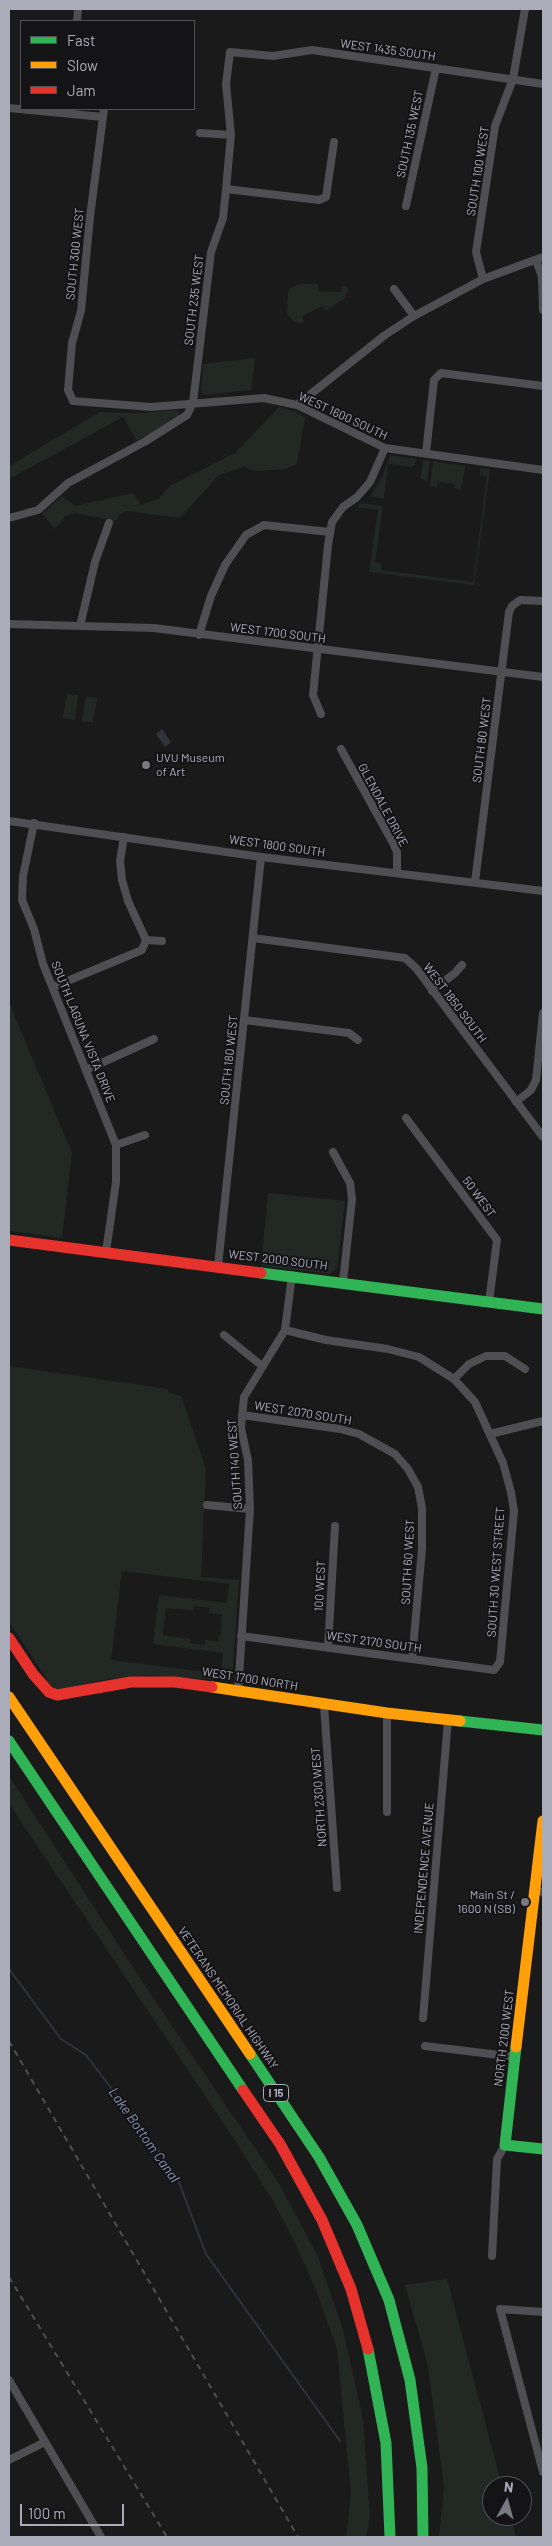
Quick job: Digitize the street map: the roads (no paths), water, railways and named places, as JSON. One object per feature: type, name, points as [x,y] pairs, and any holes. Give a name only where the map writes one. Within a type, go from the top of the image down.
[{"type":"main road","name":"WEST 2000 SOUTH","points":[[9,1240],[543,1309]]},
{"type":"main road","name":"WEST 1700 NORTH","points":[[9,1638],[33,1674],[49,1692],[57,1695],[83,1692],[111,1684],[155,1681],[190,1683],[238,1693],[324,1705],[543,1730]]},
{"type":"main road","name":"VETERANS MEMORIAL HIGHWAY","points":[[9,1697],[319,2157],[357,2224],[387,2294],[410,2380],[421,2461],[423,2537]]},
{"type":"main road","name":"I 15","points":[[9,1741],[280,2144],[322,2220],[351,2289],[372,2364],[386,2443],[390,2537]]},
{"type":"main road","name":"NORTH 2100 WEST","points":[[505,2145],[540,1892],[543,1821]]},
{"type":"main road","points":[[505,2145],[543,2149]]},
{"type":"street","name":"SOUTH 100 WEST","points":[[483,279],[476,252],[495,126],[513,79],[524,9]]},
{"type":"street","name":"WEST 1435 SOUTH","points":[[230,52],[273,56],[312,50],[543,84]]},
{"type":"street","name":"SOUTH 235 WEST","points":[[193,403],[212,252],[222,218],[226,189],[231,135],[226,84],[230,52]]},
{"type":"street","name":"SOUTH 135 WEST","points":[[406,206],[436,68]]},
{"type":"street","points":[[30,110],[102,117]]},
{"type":"street","name":"SOUTH 300 WEST","points":[[72,401],[68,390],[72,351],[81,311],[104,110]]},
{"type":"street","points":[[200,133],[231,135]]},
{"type":"street","points":[[226,189],[320,200],[326,197],[334,142]]},
{"type":"street","points":[[296,405],[385,335],[414,316],[483,279],[540,259],[543,310]]},
{"type":"street","points":[[394,289],[414,316]]},
{"type":"street","points":[[426,453],[434,380],[440,373],[543,386]]},
{"type":"street","name":"WEST 1600 SOUTH","points":[[72,401],[137,407],[264,398],[296,405],[385,448],[543,470]]},
{"type":"street","points":[[9,518],[38,510],[81,474],[174,424],[187,415],[193,403]]},
{"type":"street","points":[[321,714],[313,695],[332,522],[343,508],[357,497],[370,482],[385,448]]},
{"type":"street","points":[[80,626],[94,562],[109,523]]},
{"type":"street","points":[[199,635],[211,596],[225,565],[246,535],[264,525],[330,532]]},
{"type":"street","name":"SOUTH 80 WEST","points":[[475,882],[509,612],[515,603],[524,600],[543,601]]},
{"type":"street","name":"WEST 1700 SOUTH","points":[[9,624],[154,628],[543,677]]},
{"type":"street","name":"GLENDALE DRIVE","points":[[341,749],[394,843],[397,852],[397,873]]},
{"type":"street","name":"WEST 1800 SOUTH","points":[[9,821],[261,856],[543,891]]},
{"type":"street","name":"SOUTH LAGUNA VISTA DRIVE","points":[[34,824],[23,876],[22,900],[53,987],[116,1146],[116,1182],[106,1252]]},
{"type":"street","points":[[53,987],[142,950],[146,940],[128,901],[122,880],[120,861],[124,837]]},
{"type":"street","name":"SOUTH 180 WEST","points":[[218,1266],[261,856]]},
{"type":"street","name":"WEST 1850 SOUTH","points":[[253,938],[404,958],[416,968],[543,1137]]},
{"type":"street","points":[[146,940],[162,941]]},
{"type":"street","points":[[432,991],[456,973],[462,965]]},
{"type":"street","points":[[516,1102],[531,1090],[536,1080],[543,1013]]},
{"type":"street","points":[[244,1020],[349,1033],[358,1040]]},
{"type":"street","points":[[86,1070],[154,1039]]},
{"type":"street","name":"50 WEST","points":[[406,1118],[497,1240],[489,1302]]},
{"type":"street","points":[[116,1146],[146,1135]]},
{"type":"street","points":[[332,1152],[350,1183],[352,1199],[343,1282]]},
{"type":"street","name":"SOUTH 140 WEST","points":[[238,1693],[250,1508],[248,1460],[241,1428],[244,1397],[286,1330],[292,1276]]},
{"type":"street","name":"SOUTH 30 WEST STREET","points":[[286,1330],[326,1340],[410,1354],[434,1365],[454,1380],[475,1402],[508,1478],[514,1511],[500,1662]]},
{"type":"street","points":[[224,1335],[262,1366]]},
{"type":"street","points":[[454,1380],[469,1364],[486,1356],[505,1356],[525,1369]]},
{"type":"street","name":"WEST 2070 SOUTH","points":[[242,1415],[340,1429],[358,1434],[395,1454],[408,1469]]},
{"type":"street","points":[[490,1434],[543,1421]]},
{"type":"street","name":"SOUTH 60 WEST","points":[[408,1469],[418,1487],[422,1508],[422,1549],[412,1659]]},
{"type":"street","points":[[208,1505],[250,1508]]},
{"type":"street","name":"100 WEST","points":[[328,1648],[335,1526]]},
{"type":"street","name":"WEST 2170 SOUTH","points":[[241,1636],[494,1670],[500,1662]]},
{"type":"street","name":"NORTH 2300 WEST","points":[[324,1705],[337,1888]]},
{"type":"street","points":[[387,1713],[387,1812]]},
{"type":"street","name":"INDEPENDENCE AVENUE","points":[[423,2018],[448,1720]]},
{"type":"street","points":[[425,2046],[516,2057]]},
{"type":"street","name":"NORTH 2100 WEST","points":[[492,2256],[497,2159],[505,2145]]},
{"type":"street","points":[[543,2312],[500,2309],[543,2472]]},
{"type":"street","points":[[9,2380],[101,2537]]},
{"type":"street","points":[[9,2460],[46,2442]]},
{"type":"waterway","name":"Lake Bottom Canal","points":[[9,1969],[61,2039],[86,2055],[160,2152],[177,2177],[206,2254],[340,2441]]},
{"type":"railway","points":[[9,2041],[298,2537]]},
{"type":"railway","points":[[9,2277],[167,2537]]},
{"type":"place","name":"UVU Museum of Art","points":[[146,765]]},
{"type":"place","name":"Main St / 1600 N (SB)","points":[[525,1902]]}]
